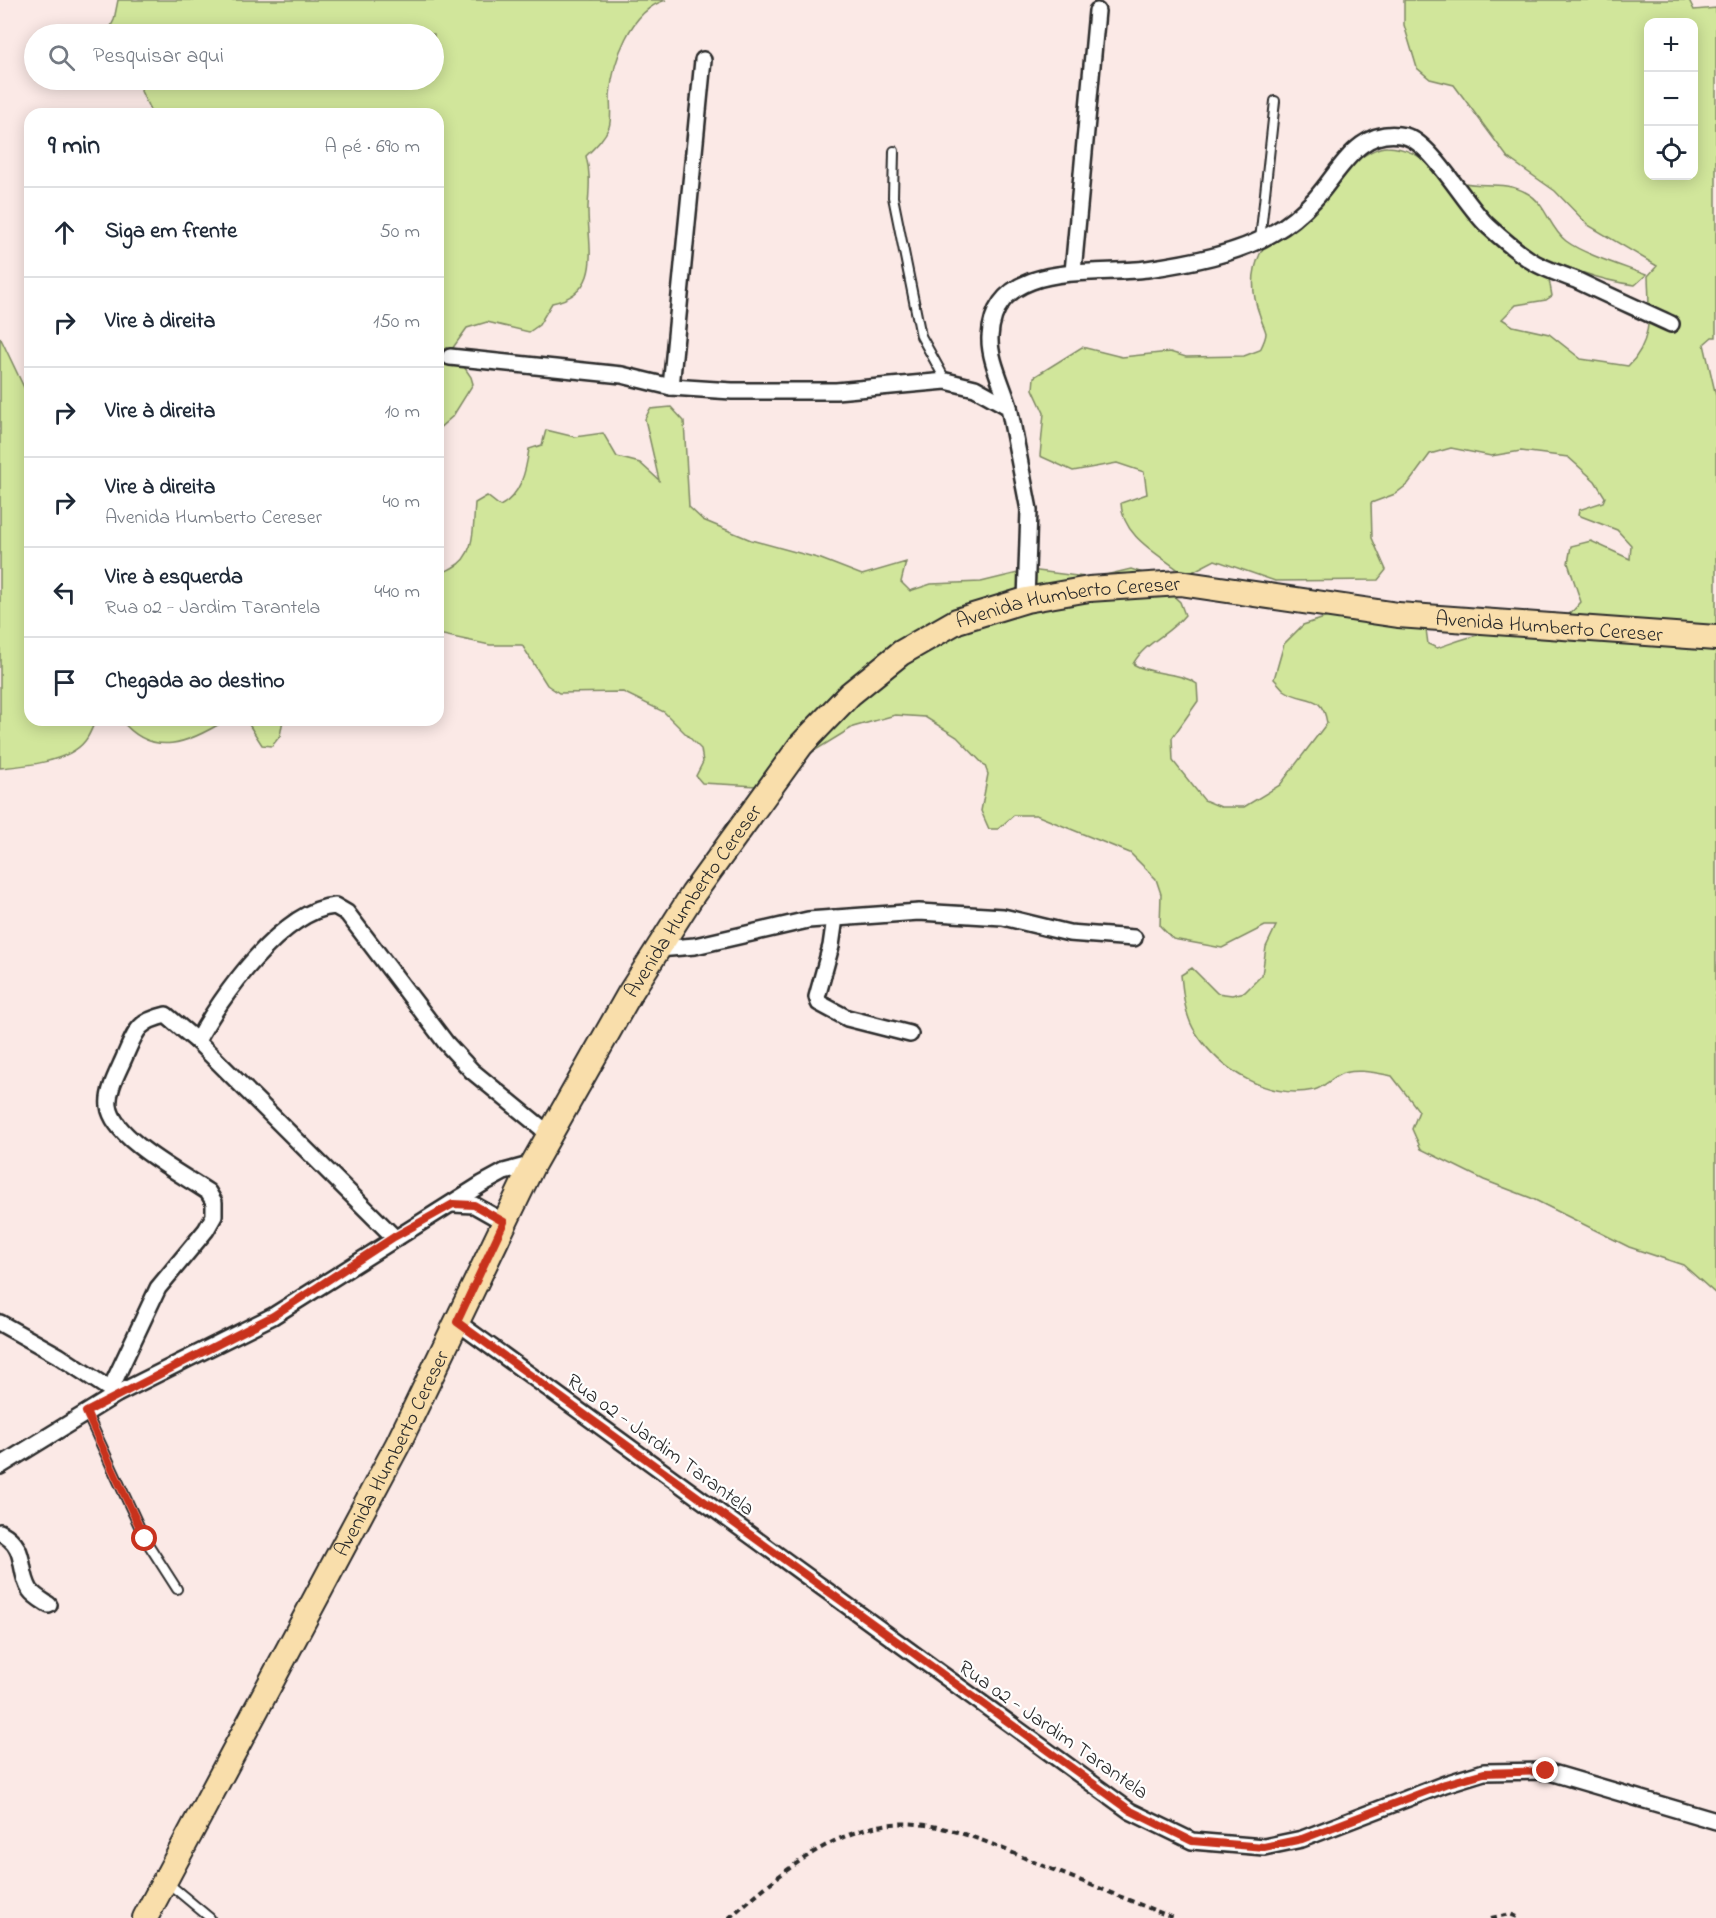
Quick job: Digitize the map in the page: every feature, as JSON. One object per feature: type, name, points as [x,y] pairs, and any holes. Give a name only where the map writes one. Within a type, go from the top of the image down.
[{"type":"main road","name":"Avenida Humberto Cereser","points":[[145,1918],[398,1444],[533,1164],[630,993],[749,814],[801,745],[850,694],[901,653],[957,621],[1026,600],[1089,589],[1180,583],[1398,615],[1716,638]]},
{"type":"street","points":[[1073,272],[1097,11]]},
{"type":"street","points":[[671,387],[703,60]]},
{"type":"street","points":[[1026,600],[1029,510],[1009,407],[989,340],[991,325],[1001,304],[1018,288],[1040,277],[1073,272],[1146,269],[1213,255],[1260,241],[1290,223],[1316,198],[1346,159],[1366,141],[1387,134],[1409,137],[1427,151],[1486,224],[1531,261],[1671,324]]},
{"type":"street","points":[[450,357],[622,375],[671,387],[732,391],[836,391],[945,381],[975,388],[1009,407]]},
{"type":"street","points":[[197,1041],[238,977],[263,949],[311,912],[334,906],[347,913],[446,1043],[472,1071],[549,1134]]},
{"type":"street","points":[[658,949],[695,946],[808,920],[919,912],[1003,917],[1069,933],[1134,938]]},
{"type":"street","points":[[835,918],[831,946],[817,997],[819,1003],[847,1018],[910,1034]]},
{"type":"street","points":[[113,1392],[158,1288],[206,1230],[214,1216],[214,1202],[208,1192],[131,1140],[116,1124],[109,1105],[114,1080],[137,1030],[148,1019],[166,1015],[197,1041],[394,1237]]},
{"type":"street","points":[[0,1466],[86,1412],[113,1392],[273,1316],[394,1237],[504,1173],[533,1164]]},
{"type":"street","points":[[453,1204],[474,1205],[504,1222]]},
{"type":"street","name":"Rua 02 - Jardim Tarantela","points":[[457,1322],[1131,1811],[1192,1841],[1264,1847],[1302,1839],[1445,1784],[1484,1773],[1546,1771],[1716,1821]]},
{"type":"street","points":[[0,1323],[59,1356],[113,1392]]},
{"type":"street","points":[[0,1532],[10,1537],[23,1559],[25,1578],[31,1591],[49,1605]]},
{"type":"lane","points":[[1260,241],[1275,101]]},
{"type":"lane","points":[[894,151],[893,197],[921,336],[945,381]]},
{"type":"lane","points":[[86,1412],[145,1539],[177,1589]]},
{"type":"lane","points":[[165,1880],[210,1918]]},
{"type":"path","points":[[729,1918],[780,1874],[808,1857],[835,1841],[884,1825],[925,1825],[971,1837],[1174,1918]]},
{"type":"path","points":[[1491,1918],[1510,1914],[1520,1918]]},
{"type":"green space","points":[[118,0],[666,0],[642,14],[626,38],[612,82],[609,127],[602,139],[586,156],[589,175],[590,265],[586,278],[580,289],[569,297],[552,303],[539,325],[529,332],[487,322],[467,328],[452,349],[471,377],[473,384],[453,416],[444,424],[444,108],[149,108],[141,91],[444,90],[444,24],[112,24]]},
{"type":"green space","points":[[1404,0],[1689,0],[1694,10],[1716,8],[1716,337],[1712,337],[1704,344],[1716,396],[1716,1294],[1683,1265],[1629,1247],[1531,1198],[1484,1180],[1421,1149],[1412,1129],[1419,1111],[1392,1076],[1364,1072],[1343,1073],[1317,1089],[1297,1092],[1280,1091],[1263,1086],[1232,1070],[1218,1059],[1192,1027],[1185,1005],[1181,975],[1192,968],[1217,993],[1232,995],[1245,992],[1262,975],[1266,947],[1276,926],[1265,926],[1222,948],[1173,939],[1160,926],[1161,894],[1156,879],[1130,853],[1036,815],[1014,815],[998,829],[989,829],[981,811],[988,774],[985,766],[957,737],[925,717],[895,715],[853,727],[757,786],[702,783],[696,776],[703,762],[701,749],[664,712],[623,692],[559,693],[547,685],[522,645],[490,645],[444,635],[444,572],[460,563],[469,548],[472,540],[475,503],[487,496],[500,506],[513,496],[524,474],[529,449],[542,445],[546,430],[575,437],[603,433],[617,457],[640,463],[659,480],[645,419],[650,409],[671,407],[684,421],[689,507],[703,520],[751,540],[821,559],[862,575],[906,562],[901,582],[910,591],[931,584],[981,582],[1030,570],[1093,578],[1131,569],[1152,576],[1180,602],[1185,615],[1144,650],[1133,664],[1141,668],[1182,677],[1197,684],[1198,701],[1172,738],[1173,761],[1204,800],[1221,807],[1244,807],[1280,785],[1327,723],[1321,706],[1284,690],[1274,679],[1284,644],[1303,625],[1349,610],[1425,622],[1428,644],[1437,648],[1482,634],[1536,629],[1559,621],[1570,614],[1581,602],[1568,563],[1571,546],[1591,541],[1630,559],[1631,545],[1617,530],[1578,515],[1579,510],[1603,502],[1605,497],[1595,481],[1568,457],[1521,451],[1491,456],[1451,448],[1430,454],[1408,484],[1395,494],[1371,503],[1372,538],[1386,570],[1378,580],[1275,581],[1215,560],[1194,571],[1181,572],[1142,543],[1127,525],[1123,515],[1121,503],[1147,494],[1144,472],[1117,463],[1073,471],[1040,456],[1044,413],[1033,389],[1034,377],[1082,347],[1122,357],[1170,352],[1186,357],[1244,356],[1260,350],[1266,333],[1255,300],[1253,277],[1260,254],[1298,209],[1338,174],[1375,150],[1387,147],[1409,151],[1460,182],[1501,185],[1527,193],[1539,203],[1560,236],[1573,246],[1646,275],[1635,285],[1621,283],[1580,272],[1529,251],[1549,279],[1552,296],[1546,300],[1516,305],[1502,319],[1513,326],[1549,334],[1581,359],[1628,366],[1642,346],[1646,335],[1649,300],[1648,276],[1657,266],[1588,225],[1555,191],[1508,158],[1454,85],[1430,79],[1417,68],[1404,25]]},
{"type":"green space","points":[[0,337],[24,387],[24,726],[93,726],[85,741],[68,754],[46,762],[0,768]]},
{"type":"green space","points":[[127,726],[216,726],[198,735],[172,743],[146,740]]},
{"type":"green space","points":[[250,726],[282,726],[280,736],[272,746],[262,745]]},
{"type":"route","points":[[145,1539],[86,1412],[117,1394],[273,1316],[394,1237],[453,1204],[474,1205],[504,1222],[457,1322],[1131,1811],[1192,1841],[1264,1847],[1302,1839],[1445,1784],[1484,1773],[1546,1771]]}]
